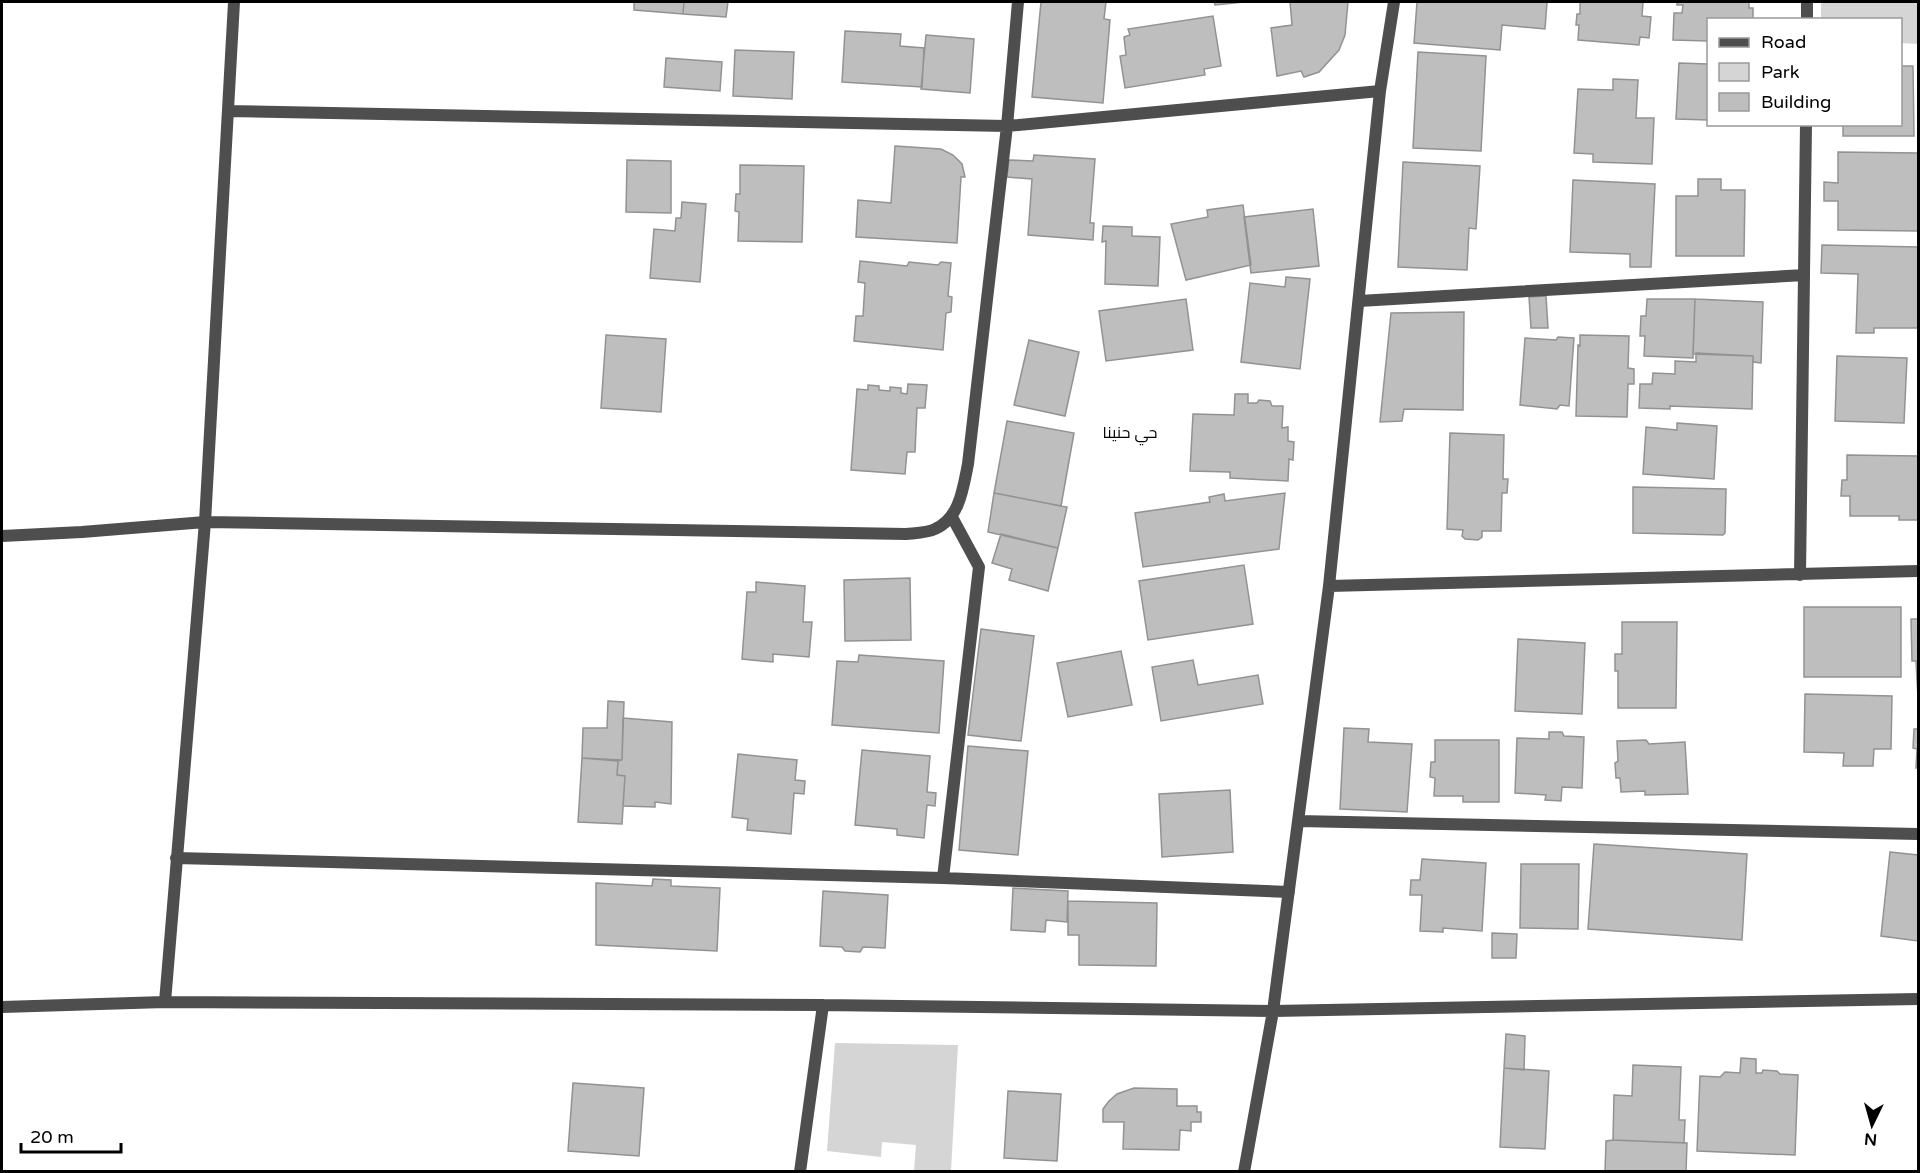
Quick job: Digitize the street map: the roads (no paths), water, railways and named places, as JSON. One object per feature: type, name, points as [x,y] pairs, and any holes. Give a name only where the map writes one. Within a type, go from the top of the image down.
[{"type":"street","points":[[165,1002],[205,522],[234,2]]},
{"type":"street","points":[[2,536],[205,522],[906,534],[934,530],[952,517],[962,494],[968,464],[1007,126],[1018,2]]},
{"type":"street","points":[[1244,1172],[1273,1011],[1329,586],[1380,92],[1394,2]]},
{"type":"street","points":[[1807,18],[1808,2]]},
{"type":"street","points":[[229,111],[1007,126],[1380,92]]},
{"type":"street","points":[[1800,575],[1806,126]]},
{"type":"street","points":[[1359,301],[1804,275]]},
{"type":"street","points":[[943,878],[979,567],[952,517]]},
{"type":"street","points":[[1329,586],[1918,571]]},
{"type":"street","points":[[1298,821],[1918,834]]},
{"type":"street","points":[[176,858],[943,878],[1289,892]]},
{"type":"street","points":[[2,1007],[165,1002],[823,1005],[1273,1011],[1918,999]]},
{"type":"street","points":[[800,1172],[823,1005]]},
{"type":"district","name":"حي حنينا","points":[[1130,433]]}]
